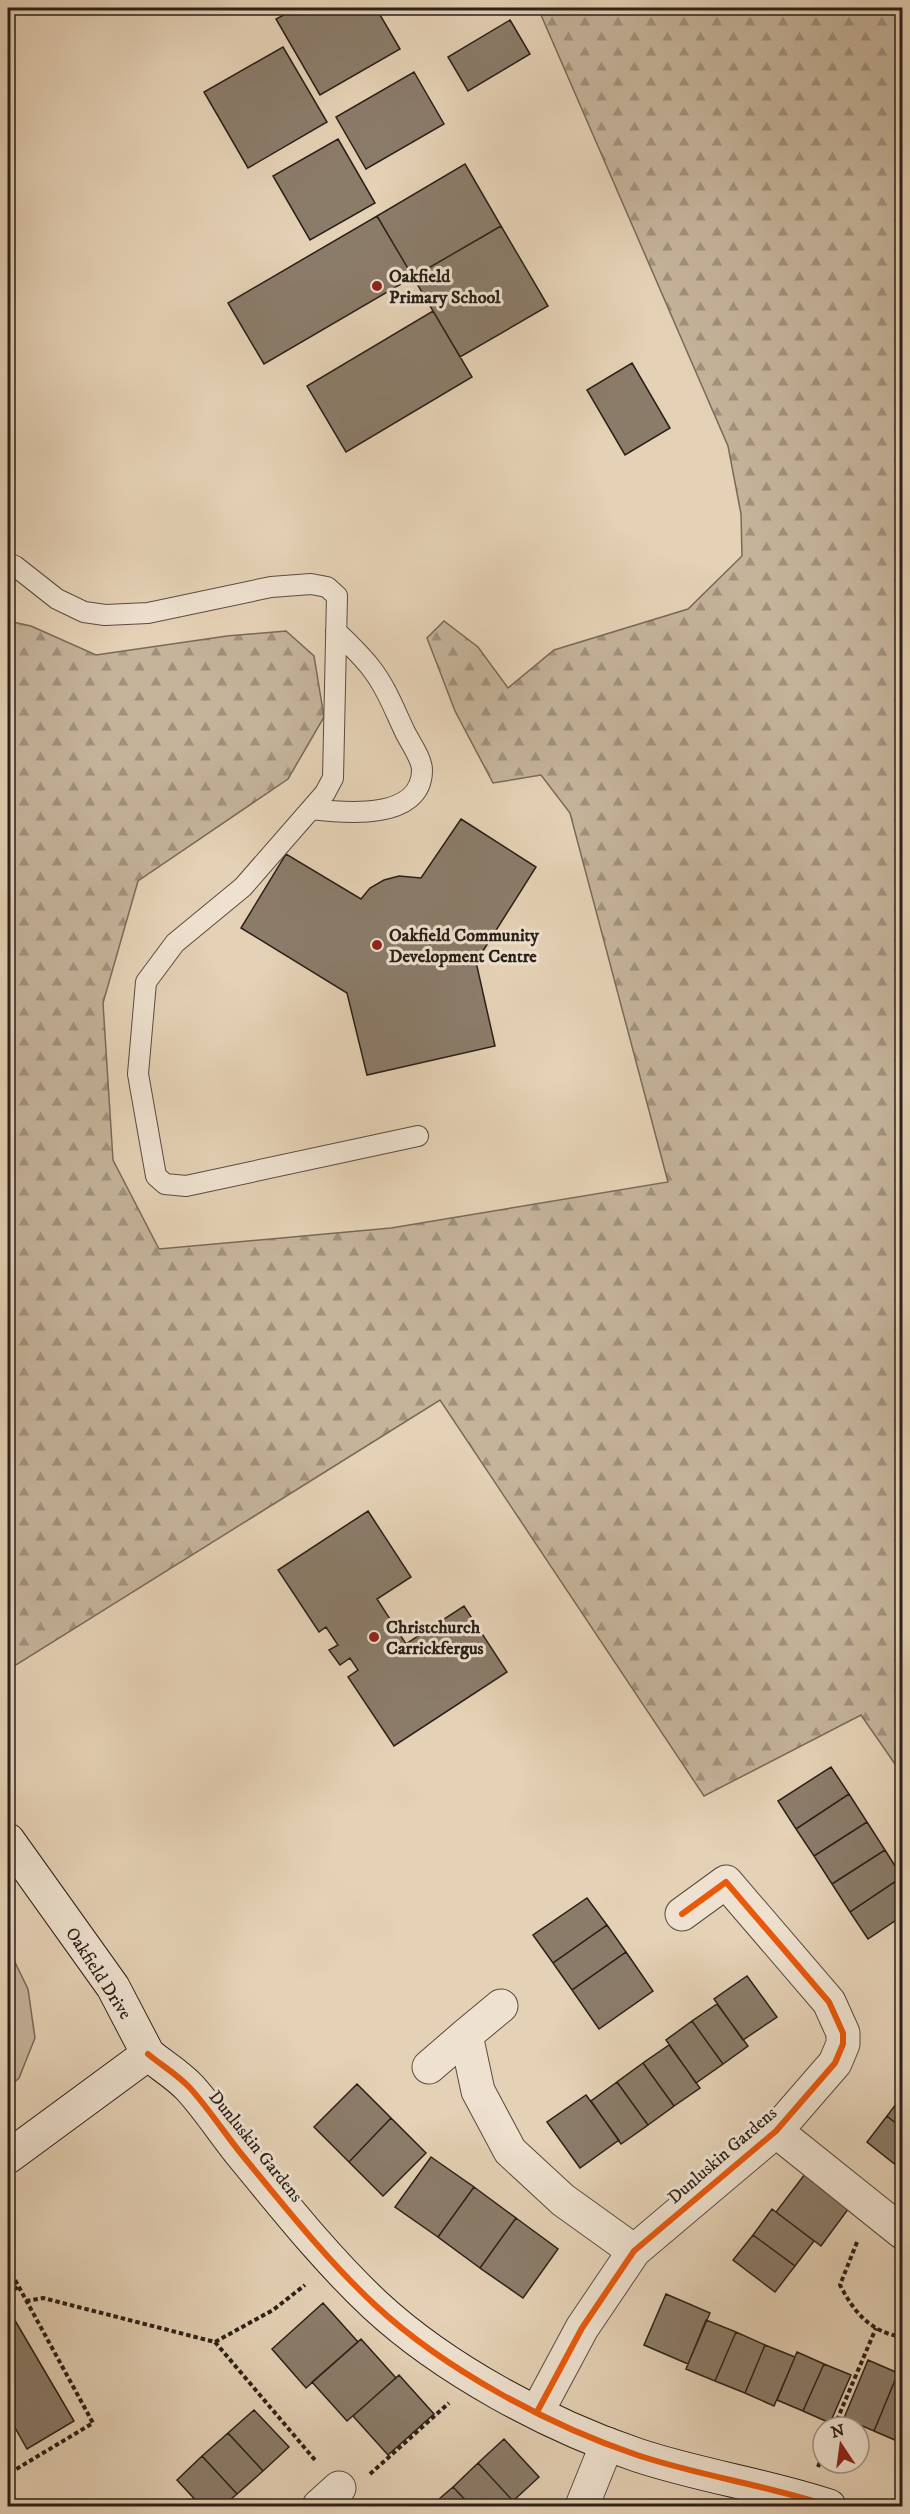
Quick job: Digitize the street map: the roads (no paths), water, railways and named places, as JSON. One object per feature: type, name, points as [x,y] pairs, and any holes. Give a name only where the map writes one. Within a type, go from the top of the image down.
[{"type":"street","name":"Oakfield Drive","points":[[8,1840],[113,1987],[148,2055]]},
{"type":"street","name":"Dunluskin Gardens","points":[[537,2412],[582,2328],[634,2251],[776,2131],[835,2063],[843,2044],[840,2023],[830,2002],[726,1882],[682,1914]]},
{"type":"street","points":[[429,2067],[501,2006]]},
{"type":"street","points":[[465,2035],[478,2091],[510,2151],[557,2195],[634,2251]]},
{"type":"street","points":[[8,2157],[148,2055]]},
{"type":"street","name":"Dunluskin Gardens","points":[[148,2055],[189,2087],[243,2156],[334,2263],[395,2323],[476,2379],[537,2412],[607,2444],[648,2458],[774,2489],[829,2506]]},
{"type":"street","name":"Dunluskin Gardens","points":[[776,2131],[903,2232]]},
{"type":"street","points":[[582,2506],[607,2444]]},
{"type":"lane","points":[[8,563],[57,599],[84,612],[105,615],[148,613],[271,587],[311,584],[327,587],[337,596],[333,778],[325,793],[243,887],[175,943],[146,982],[138,1074],[156,1176],[165,1184],[186,1186],[418,1136]]},
{"type":"lane","points":[[311,808],[347,813],[385,810],[408,800],[419,786],[422,768],[389,698],[371,668],[336,631]]},
{"type":"place","name":"Oakfield Primary School","points":[[377,286]]},
{"type":"place","name":"Oakfield Community Development Centre","points":[[377,945]]},
{"type":"place","name":"Christchurch Carrickfergus","points":[[374,1637]]}]
